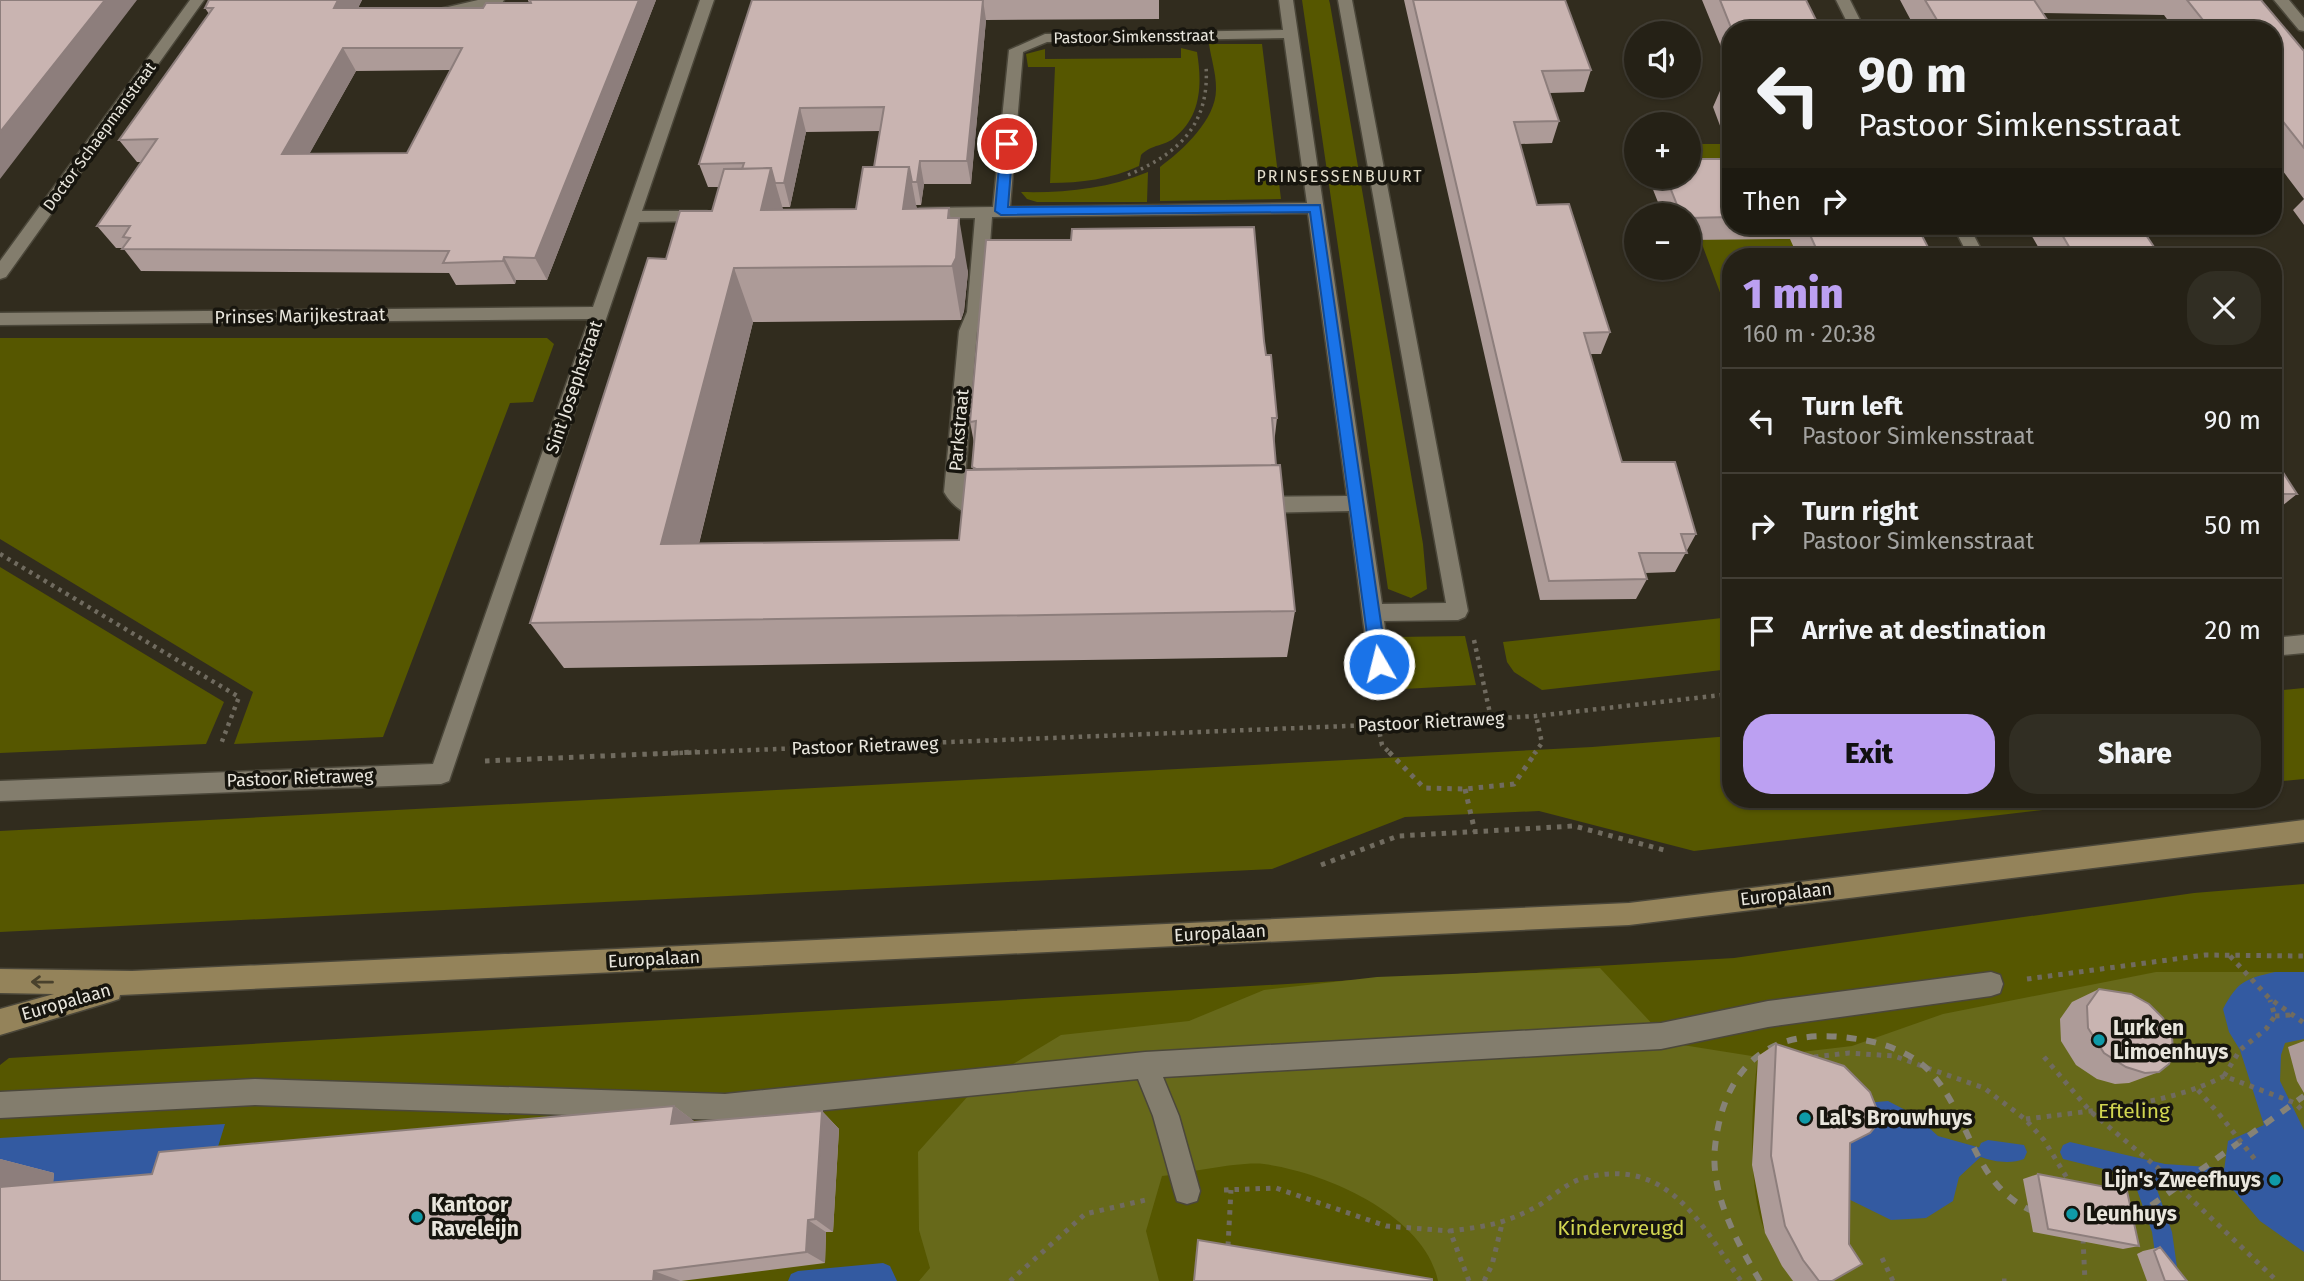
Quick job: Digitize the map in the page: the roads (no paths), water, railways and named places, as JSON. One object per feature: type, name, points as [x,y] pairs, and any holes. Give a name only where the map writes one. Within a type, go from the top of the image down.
[{"type":"main road","name":"Europalaan","points":[[0,981],[132,983],[1629,914],[2304,831]]},
{"type":"main road","name":"Europalaan","points":[[0,1022],[132,983]]},
{"type":"street","name":"Doctor Schaepmanstraat","points":[[0,273],[197,0]]},
{"type":"street","points":[[440,13],[497,0]]},
{"type":"street","name":"Sint Josephstraat","points":[[441,774],[707,0]]},
{"type":"street","points":[[1286,0],[1383,689]]},
{"type":"street","points":[[1345,0],[1458,611],[1373,613]]},
{"type":"street","points":[[1843,0],[1854,21]]},
{"type":"street","points":[[2281,0],[2304,27]]},
{"type":"street","name":"Pastoor Simkensstraat","points":[[993,212],[1016,50],[1045,38],[1291,34]]},
{"type":"street","points":[[903,214],[1315,208]]},
{"type":"street","name":"Parkstraat","points":[[993,212],[976,312],[968,331],[954,492],[976,510],[1003,510]]},
{"type":"street","points":[[632,217],[727,216]]},
{"type":"street","name":"Prinses Marijkestraat","points":[[0,319],[599,313]]},
{"type":"street","points":[[1235,505],[1357,503]]},
{"type":"street","points":[[2282,646],[2304,644]]},
{"type":"street","name":"Pastoor Rietraweg","points":[[0,791],[441,774]]},
{"type":"street","points":[[0,1105],[256,1092],[715,1107],[1145,1065],[1661,1037],[1768,1014],[1991,984]]},
{"type":"street","points":[[1145,1065],[1166,1116],[1187,1191]]},
{"type":"water","points":[[2275,972],[2304,972],[2304,1039],[2285,1043],[2281,1055],[2280,1081],[2304,1130],[2304,1252],[2260,1221],[2223,1178],[2228,1141],[2264,1125],[2240,1050],[2229,1032],[2223,1009],[2233,992],[2243,983]]},
{"type":"water","points":[[1888,1101],[1915,1115],[1938,1136],[1988,1150],[1959,1177],[1953,1201],[1926,1218],[1891,1220],[1828,1189],[1864,1103]]},
{"type":"water","points":[[225,1124],[205,1189],[0,1183],[0,1138]]},
{"type":"waterway","points":[[1988,1150],[2017,1152]]},
{"type":"waterway","points":[[2070,1152],[2139,1168]]},
{"type":"waterway","points":[[2139,1168],[2165,1174],[2223,1178]]},
{"type":"waterway","points":[[2139,1168],[2162,1232],[2169,1281]]},
{"type":"waterway","points":[[798,1281],[883,1273],[887,1281]]},
{"type":"railway","points":[[1760,1281],[1734,1234],[1721,1200],[1715,1147],[1721,1113],[1743,1070],[1768,1049],[1794,1039],[1843,1037],[1882,1044],[1910,1056],[1933,1075],[1947,1094],[1989,1175],[2004,1192],[2022,1206],[2046,1216]]},
{"type":"railway","points":[[2113,1217],[2149,1207],[2304,1096]]},
{"type":"place","name":"Lurk en Limoenhuys","points":[[2099,1040]]},
{"type":"place","name":"Lal's Brouwhuys","points":[[1805,1118]]},
{"type":"place","name":"Lijn's Zweefhuys","points":[[2275,1180]]},
{"type":"place","name":"Leunhuys","points":[[2072,1214]]},
{"type":"place","name":"Kantoor Raveleijn","points":[[417,1217]]},
{"type":"district","name":"PRINSESSENBUURT","points":[[1340,176]]},
{"type":"park label","name":"Efteling","points":[[2134,1111]]},
{"type":"park label","name":"Kindervreugd","points":[[1621,1228]]}]
